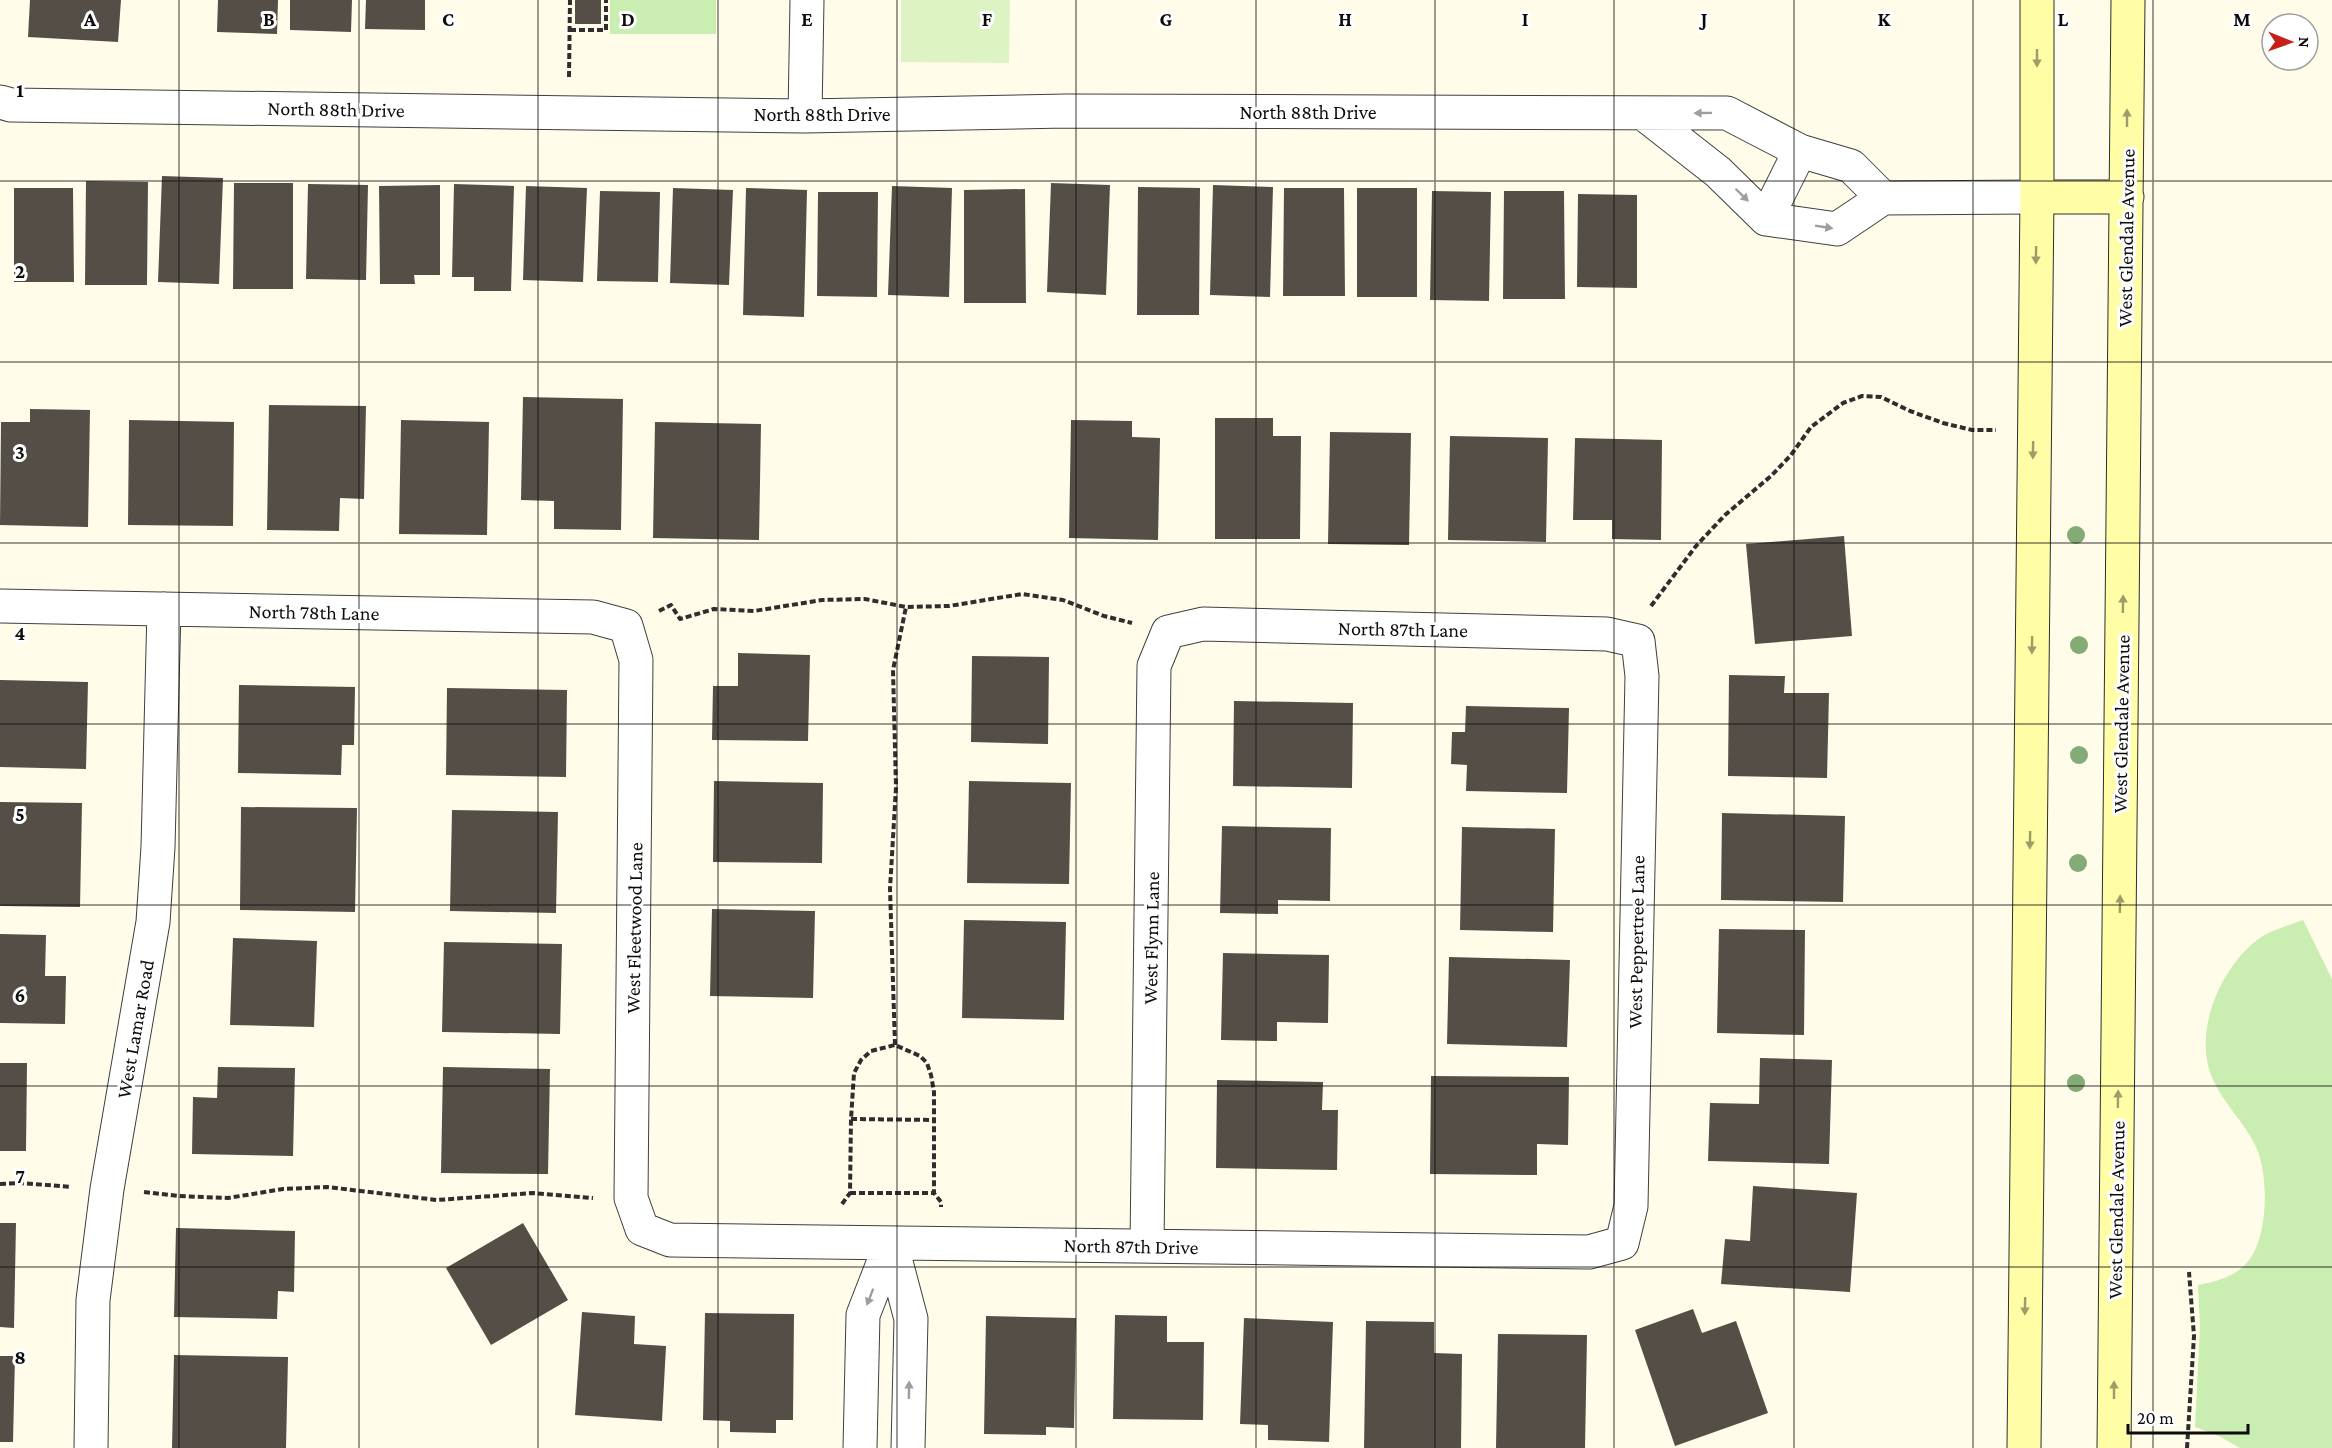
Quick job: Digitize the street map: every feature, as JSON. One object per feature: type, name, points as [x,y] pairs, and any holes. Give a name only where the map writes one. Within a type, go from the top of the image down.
[{"type":"main road","points":[[2024,1448],[2037,0]]},
{"type":"main road","name":"West Glendale Avenue","points":[[2114,1448],[2128,0]]},
{"type":"main road","points":[[2037,197],[2127,197]]},
{"type":"street","points":[[805,116],[807,0]]},
{"type":"street","name":"North 88th Drive","points":[[0,102],[10,105],[805,116],[1066,111],[1727,113],[1800,151],[1851,166],[1883,198]]},
{"type":"street","points":[[1644,114],[1718,172],[1766,219],[1837,229],[1883,198],[2037,197]]},
{"type":"street","points":[[1766,219],[1800,151]]},
{"type":"street","name":"North 78th Lane","points":[[0,606],[593,617],[626,626]]},
{"type":"street","name":"West Lamar Road","points":[[91,1448],[93,1300],[107,1190],[153,922],[158,848],[164,609]]},
{"type":"street","name":"North 87th Lane","points":[[1168,632],[1203,624],[1606,634],[1638,640]]},
{"type":"street","name":"West Fleetwood Lane","points":[[626,626],[636,660],[631,1198],[642,1229]]},
{"type":"street","name":"West Flynn Lane","points":[[1147,1246],[1154,666],[1168,632]]},
{"type":"street","name":"West Peppertree Lane","points":[[1622,1243],[1631,1206],[1642,676],[1638,640]]},
{"type":"street","name":"North 87th Drive","points":[[642,1229],[670,1240],[943,1244],[1589,1252],[1622,1243]]},
{"type":"street","points":[[860,1448],[863,1315],[891,1243]]},
{"type":"street","points":[[891,1243],[911,1319],[908,1448]]},
{"type":"path","points":[[570,0],[571,112]]},
{"type":"path","points":[[570,30],[606,30],[606,0]]},
{"type":"path","points":[[1638,640],[1654,601],[1696,546],[1725,515],[1771,476],[1811,427],[1843,403],[1862,396],[1881,397],[1943,423],[1972,430],[2034,430]]},
{"type":"path","points":[[626,626],[671,605],[680,619],[714,609],[754,611],[822,600],[865,599],[906,607],[949,606],[1022,594],[1063,600],[1104,616],[1168,632]]},
{"type":"path","points":[[895,1045],[890,889],[896,787],[893,670],[906,607]]},
{"type":"path","points":[[840,1242],[841,1206],[850,1193],[854,1073],[861,1060],[871,1051],[895,1045],[920,1056],[927,1063],[934,1092],[934,1193],[941,1202],[943,1244]]},
{"type":"path","points":[[851,1119],[934,1120]]},
{"type":"path","points":[[0,1184],[22,1183],[228,1198],[284,1189],[327,1187],[437,1200],[533,1193],[590,1198],[631,1198]]},
{"type":"path","points":[[850,1193],[934,1193]]},
{"type":"path","points":[[2187,1448],[2194,1335],[2189,1272]]},
{"type":"green space","points":[[610,0],[716,0],[716,34],[610,34]]},
{"type":"green space","points":[[901,0],[1010,0],[1009,63],[901,62]]},
{"type":"green space","points":[[2303,920],[2332,979],[2332,1448],[2240,1448],[2221,1437],[2195,1427],[2200,1326],[2198,1285],[2234,1274],[2252,1256],[2262,1227],[2264,1176],[2252,1139],[2221,1095],[2211,1075],[2206,1039],[2208,1020],[2222,984],[2244,952],[2257,940],[2279,928]]},
{"type":"building","points":[[30,0],[121,0],[118,42],[28,37]]},
{"type":"building","points":[[218,0],[278,0],[277,34],[217,32]]},
{"type":"building","points":[[290,0],[352,0],[351,32],[290,30]]},
{"type":"building","points":[[366,0],[425,0],[425,30],[365,29]]},
{"type":"building","points":[[575,0],[601,0],[601,24],[575,24]]},
{"type":"building","points":[[162,176],[223,178],[219,284],[158,282]]},
{"type":"building","points":[[86,181],[148,182],[147,285],[85,285]]},
{"type":"building","points":[[234,183],[293,183],[293,289],[233,289]]},
{"type":"building","points":[[1051,183],[1110,185],[1106,295],[1047,292]]},
{"type":"building","points":[[308,184],[368,185],[366,280],[306,279]]},
{"type":"building","points":[[454,184],[514,186],[511,291],[474,291],[474,277],[452,277]]},
{"type":"building","points":[[440,185],[440,275],[414,275],[415,284],[380,284],[379,186]]},
{"type":"building","points":[[1213,185],[1273,187],[1270,297],[1210,295]]},
{"type":"building","points":[[526,186],[587,188],[583,282],[523,280]]},
{"type":"building","points":[[892,186],[952,188],[949,297],[888,295]]},
{"type":"building","points":[[1138,187],[1200,188],[1199,315],[1137,315]]},
{"type":"building","points":[[14,188],[73,188],[74,282],[14,282]]},
{"type":"building","points":[[673,188],[733,190],[729,285],[670,283]]},
{"type":"building","points":[[746,188],[807,190],[804,317],[743,315]]},
{"type":"building","points":[[1284,188],[1344,188],[1345,296],[1283,296]]},
{"type":"building","points":[[1357,188],[1417,188],[1417,297],[1357,297]]},
{"type":"building","points":[[1025,189],[1026,303],[964,303],[964,190]]},
{"type":"building","points":[[600,191],[660,192],[658,282],[597,281]]},
{"type":"building","points":[[1432,191],[1491,192],[1489,301],[1430,300]]},
{"type":"building","points":[[1504,191],[1564,191],[1565,299],[1503,299]]},
{"type":"building","points":[[818,192],[878,192],[877,297],[817,296]]},
{"type":"building","points":[[1578,194],[1637,195],[1637,288],[1577,287]]},
{"type":"building","points":[[523,397],[623,399],[621,530],[554,529],[554,501],[521,500]]},
{"type":"building","points":[[269,405],[366,406],[364,499],[340,498],[339,531],[267,530]]},
{"type":"building","points":[[30,409],[90,410],[88,527],[0,525],[1,422],[30,422]]},
{"type":"building","points":[[1215,418],[1273,418],[1273,436],[1301,436],[1300,539],[1215,539]]},
{"type":"building","points":[[129,420],[234,422],[233,526],[128,525]]},
{"type":"building","points":[[401,420],[489,422],[487,535],[399,534]]},
{"type":"building","points":[[1071,420],[1132,421],[1132,437],[1160,438],[1158,540],[1069,538]]},
{"type":"building","points":[[655,422],[761,424],[759,540],[653,538]]},
{"type":"building","points":[[1330,432],[1411,433],[1409,545],[1328,544]]},
{"type":"building","points":[[1450,436],[1548,438],[1546,542],[1448,540]]},
{"type":"building","points":[[1575,438],[1662,440],[1661,540],[1612,539],[1612,520],[1573,520]]},
{"type":"building","points":[[1844,536],[1852,636],[1755,644],[1746,544]]},
{"type":"building","points":[[738,653],[810,655],[808,741],[712,740],[713,686],[738,686]]},
{"type":"building","points":[[972,656],[1049,657],[1048,744],[971,742]]},
{"type":"building","points":[[1729,675],[1785,676],[1784,693],[1829,693],[1827,778],[1728,776]]},
{"type":"building","points":[[0,680],[88,682],[86,769],[0,767]]},
{"type":"building","points":[[239,685],[355,687],[354,745],[342,745],[341,775],[238,773]]},
{"type":"building","points":[[447,688],[567,690],[566,777],[446,775]]},
{"type":"building","points":[[1234,701],[1353,703],[1352,788],[1233,786]]},
{"type":"building","points":[[1466,706],[1569,708],[1567,793],[1466,791],[1467,765],[1451,764],[1452,732],[1465,732]]},
{"type":"building","points":[[714,781],[823,783],[822,863],[713,862]]},
{"type":"building","points":[[969,781],[1071,783],[1069,884],[967,883]]},
{"type":"building","points":[[0,802],[82,803],[80,907],[0,906]]},
{"type":"building","points":[[241,807],[357,808],[355,912],[240,910]]},
{"type":"building","points":[[452,810],[558,812],[556,913],[450,911]]},
{"type":"building","points":[[1722,813],[1845,816],[1843,902],[1721,900]]},
{"type":"building","points":[[1222,826],[1331,828],[1330,901],[1278,900],[1278,914],[1220,913]]},
{"type":"building","points":[[1462,827],[1555,829],[1553,932],[1460,930]]},
{"type":"building","points":[[712,909],[815,911],[813,998],[710,996]]},
{"type":"building","points":[[964,920],[1066,922],[1064,1020],[962,1018]]},
{"type":"building","points":[[1719,929],[1805,930],[1804,1035],[1717,1033]]},
{"type":"building","points":[[0,934],[46,935],[45,976],[66,976],[65,1024],[0,1023]]},
{"type":"building","points":[[233,938],[317,941],[314,1027],[230,1025]]},
{"type":"building","points":[[444,942],[562,944],[560,1034],[442,1032]]},
{"type":"building","points":[[1223,953],[1329,955],[1328,1023],[1277,1022],[1277,1041],[1221,1040]]},
{"type":"building","points":[[1449,957],[1570,960],[1567,1047],[1447,1044]]},
{"type":"building","points":[[1760,1058],[1832,1060],[1829,1164],[1708,1161],[1710,1103],[1759,1104]]},
{"type":"building","points":[[0,1063],[27,1063],[26,1151],[0,1151]]},
{"type":"building","points":[[218,1067],[295,1068],[293,1156],[192,1154],[193,1097],[217,1098]]},
{"type":"building","points":[[443,1067],[550,1069],[548,1174],[441,1173]]},
{"type":"building","points":[[1431,1076],[1569,1077],[1568,1145],[1537,1144],[1537,1175],[1430,1174]]},
{"type":"building","points":[[1217,1080],[1323,1082],[1322,1110],[1338,1110],[1337,1170],[1216,1168]]},
{"type":"building","points":[[1753,1186],[1857,1193],[1850,1292],[1721,1284],[1725,1239],[1750,1241]]},
{"type":"building","points":[[0,1223],[16,1223],[14,1328],[0,1327]]},
{"type":"building","points":[[523,1223],[568,1300],[491,1345],[446,1268]]},
{"type":"building","points":[[176,1228],[295,1231],[294,1292],[278,1291],[277,1319],[174,1317]]},
{"type":"building","points":[[1693,1309],[1702,1333],[1736,1321],[1768,1413],[1675,1446],[1635,1330]]},
{"type":"building","points":[[582,1312],[635,1316],[634,1344],[666,1346],[662,1421],[575,1415]]},
{"type":"building","points":[[705,1313],[794,1314],[793,1420],[776,1420],[776,1433],[730,1432],[730,1421],[703,1420]]},
{"type":"building","points":[[1115,1315],[1167,1316],[1167,1342],[1204,1342],[1203,1420],[1113,1419]]},
{"type":"building","points":[[986,1316],[1076,1318],[1074,1428],[1046,1427],[1046,1435],[984,1434]]},
{"type":"building","points":[[1244,1318],[1333,1322],[1329,1442],[1268,1440],[1268,1425],[1240,1424]]},
{"type":"building","points":[[1366,1321],[1434,1322],[1434,1353],[1462,1354],[1461,1448],[1364,1448]]},
{"type":"building","points":[[1498,1334],[1587,1335],[1585,1448],[1496,1448]]},
{"type":"building","points":[[174,1355],[288,1357],[286,1448],[172,1448]]},
{"type":"building","points":[[0,1356],[15,1356],[13,1442],[0,1442]]}]
